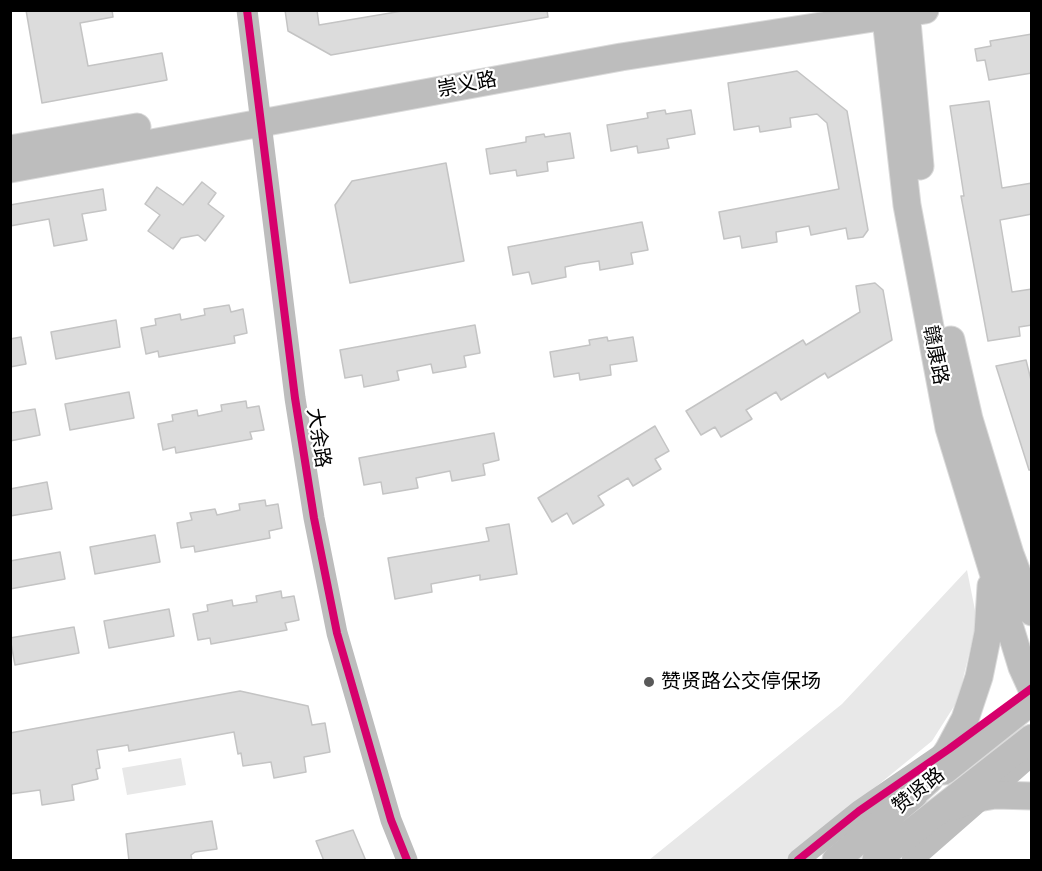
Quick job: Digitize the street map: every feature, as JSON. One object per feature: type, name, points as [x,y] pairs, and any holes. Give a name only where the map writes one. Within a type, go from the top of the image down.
[{"type":"main road","name":"崇义路","points":[[10,169],[260,115],[801,10]]},
{"type":"main road","name":"崇义路","points":[[10,149],[260,115],[902,12]]},
{"type":"main road","name":"赣康路","points":[[902,12],[907,205],[939,377],[949,428],[1001,560],[1031,689]]},
{"type":"main road","name":"赣康路","points":[[1001,560],[1032,612]]},
{"type":"main road","points":[[900,806],[929,780],[965,719],[979,677],[1001,560],[1032,570]]},
{"type":"main road","name":"赞贤路","points":[[836,861],[900,806],[1032,700]]},
{"type":"main road","name":"赞贤路","points":[[876,861],[1032,738]]},
{"type":"main road","points":[[933,818],[962,803],[984,797],[1011,794],[1032,796]]},
{"type":"street","name":"大余路","points":[[247,10],[295,399],[321,552],[340,644],[391,820],[406,861]]},
{"type":"street","points":[[798,861],[859,811],[1031,689]]},
{"type":"street","points":[[912,861],[1032,755]]},
{"type":"shaded area","points":[[967,570],[977,620],[958,700],[932,741],[786,860],[649,860],[842,704]]},
{"type":"shaded area","points":[[181,758],[186,785],[127,795],[122,768]]},
{"type":"building","points":[[26,10],[112,10],[113,17],[80,23],[88,66],[162,53],[167,80],[42,103]]},
{"type":"building","points":[[285,10],[317,10],[319,25],[408,10],[547,10],[548,17],[331,55],[288,31]]},
{"type":"building","points":[[1032,34],[1032,73],[989,80],[985,60],[977,61],[975,49],[991,46],[990,41]]},
{"type":"building","points":[[797,71],[847,111],[868,230],[863,237],[848,239],[846,228],[811,235],[809,226],[776,232],[777,242],[742,248],[740,236],[724,239],[719,212],[839,189],[827,123],[817,114],[790,118],[791,127],[760,132],[759,126],[734,130],[728,83]]},
{"type":"building","points":[[989,101],[1002,188],[1032,183],[1032,214],[1000,220],[1012,292],[1032,289],[1032,325],[1019,327],[1020,336],[988,341],[961,196],[964,196],[950,106]]},
{"type":"building","points":[[665,110],[666,114],[691,110],[695,134],[667,139],[669,148],[638,153],[637,146],[611,151],[607,125],[648,118],[647,113]]},
{"type":"building","points":[[570,133],[574,158],[547,162],[548,171],[517,176],[516,170],[490,174],[486,149],[526,142],[526,137]]},
{"type":"building","points":[[446,163],[464,261],[350,283],[335,205],[352,181]]},
{"type":"building","points":[[202,182],[216,193],[208,204],[224,216],[205,241],[198,235],[181,238],[173,249],[148,231],[160,215],[145,204],[157,187],[183,205]]},
{"type":"building","points":[[103,189],[106,210],[82,214],[87,240],[54,246],[49,219],[10,226],[10,205]]},
{"type":"building","points":[[642,222],[648,250],[631,253],[633,264],[600,270],[599,261],[579,264],[565,267],[566,277],[532,284],[529,272],[513,275],[508,247]]},
{"type":"building","points":[[875,283],[883,290],[892,340],[828,378],[825,373],[781,400],[776,392],[746,410],[752,419],[721,437],[715,427],[701,435],[686,411],[803,340],[806,345],[860,312],[856,286]]},
{"type":"building","points":[[229,305],[231,312],[243,309],[247,333],[234,336],[235,343],[159,357],[158,351],[146,354],[141,328],[156,325],[155,319],[180,314],[181,320],[205,315],[204,309]]},
{"type":"building","points":[[116,320],[120,347],[56,359],[51,332]]},
{"type":"building","points":[[475,325],[480,353],[464,356],[466,367],[433,373],[431,364],[397,371],[399,380],[364,387],[362,375],[345,378],[340,350]]},
{"type":"building","points":[[21,337],[26,364],[10,367],[10,339]]},
{"type":"building","points":[[607,337],[608,341],[633,337],[637,361],[610,365],[611,375],[580,380],[579,373],[554,377],[550,352],[590,345],[589,340]]},
{"type":"building","points":[[1026,360],[1032,384],[1032,470],[1029,470],[996,366]]},
{"type":"building","points":[[129,392],[134,418],[70,430],[65,404]]},
{"type":"building","points":[[246,401],[247,408],[259,406],[264,430],[250,432],[252,439],[176,453],[175,447],[163,450],[158,424],[173,421],[172,415],[197,410],[198,416],[222,411],[221,405]]},
{"type":"building","points":[[35,409],[40,435],[10,441],[10,413]]},
{"type":"building","points":[[655,426],[669,451],[655,459],[661,469],[633,486],[628,478],[598,496],[604,505],[573,524],[567,513],[552,522],[538,498]]},
{"type":"building","points":[[494,433],[499,460],[483,464],[485,475],[452,481],[450,471],[416,478],[418,488],[383,494],[381,482],[364,485],[359,458]]},
{"type":"building","points":[[47,482],[52,509],[10,516],[10,489]]},
{"type":"building","points":[[265,500],[266,506],[278,504],[282,528],[269,531],[270,538],[195,552],[194,546],[181,548],[177,523],[192,520],[190,513],[215,509],[217,515],[240,510],[239,504]]},
{"type":"building","points":[[509,524],[517,574],[480,580],[480,575],[431,584],[432,592],[395,599],[388,558],[489,541],[486,528]]},
{"type":"building","points":[[155,535],[160,562],[95,574],[90,547]]},
{"type":"building","points":[[60,552],[65,579],[10,589],[10,561]]},
{"type":"building","points":[[281,591],[282,598],[294,596],[299,620],[285,623],[287,630],[211,644],[210,638],[198,640],[193,614],[208,611],[207,605],[232,600],[233,606],[257,602],[256,596]]},
{"type":"building","points":[[169,609],[174,636],[109,648],[104,621]]},
{"type":"building","points":[[74,627],[79,653],[15,665],[10,638]]},
{"type":"building","points":[[240,691],[308,706],[312,725],[325,723],[330,752],[304,757],[306,772],[274,778],[271,762],[243,766],[234,732],[129,751],[128,745],[97,750],[100,768],[96,769],[98,779],[72,785],[74,800],[42,805],[40,790],[10,794],[10,733]]},
{"type":"building","points":[[212,821],[217,849],[195,852],[191,855],[192,861],[129,861],[126,834]]},
{"type":"building","points":[[353,830],[366,861],[324,861],[316,841]]},
{"type":"cycle path","points":[[247,10],[295,398],[314,518],[337,633],[391,820],[407,860]]},
{"type":"cycle path","points":[[798,860],[859,811],[1032,688]]},
{"type":"place","name":"赞贤路公交停保场","points":[[649,682]]}]
